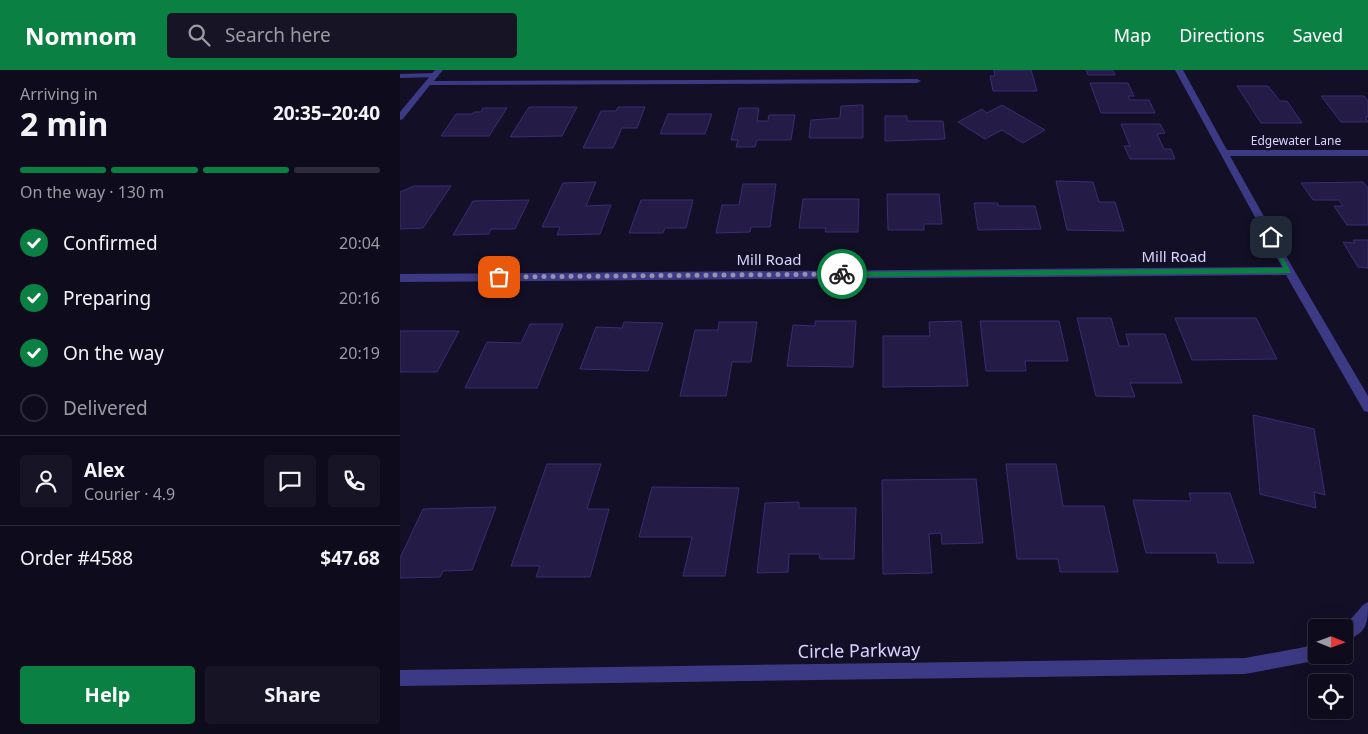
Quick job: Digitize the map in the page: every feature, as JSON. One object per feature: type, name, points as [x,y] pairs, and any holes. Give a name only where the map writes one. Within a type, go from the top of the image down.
[{"type":"street","points":[[1179,70],[1289,271],[1368,407]]},
{"type":"street","points":[[400,76],[437,72]]},
{"type":"street","points":[[400,117],[437,72]]},
{"type":"street","points":[[429,83],[917,81]]},
{"type":"street","name":"Edgewater Lane","points":[[1225,153],[1368,153]]},
{"type":"street","name":"Mill Road","points":[[400,278],[1289,271]]},
{"type":"street","points":[[1353,628],[1368,610]]},
{"type":"street","name":"Circle Parkway","points":[[400,678],[1245,666],[1308,655]]},
{"type":"building","points":[[994,70],[1031,70],[1037,91],[993,91],[990,76],[995,76]]},
{"type":"building","points":[[1086,70],[1113,70],[1115,75],[1088,75]]},
{"type":"building","points":[[1090,83],[1128,83],[1134,96],[1128,96],[1130,100],[1149,100],[1155,113],[1101,113]]},
{"type":"building","points":[[1237,86],[1268,86],[1280,101],[1287,101],[1302,123],[1261,123]]},
{"type":"building","points":[[1321,96],[1364,96],[1368,101],[1368,117],[1365,117],[1368,122],[1341,122]]},
{"type":"building","points":[[863,105],[863,138],[809,138],[811,120],[840,118],[841,106]]},
{"type":"building","points":[[1002,105],[1045,130],[1023,143],[1002,130],[985,139],[958,122],[982,109],[987,113]]},
{"type":"building","points":[[529,107],[577,107],[562,136],[510,137]]},
{"type":"building","points":[[618,107],[645,107],[637,128],[622,128],[613,148],[583,148],[601,111],[616,111]]},
{"type":"building","points":[[483,108],[507,108],[489,136],[441,136],[456,114],[481,112]]},
{"type":"building","points":[[739,108],[759,108],[757,121],[768,121],[769,115],[795,115],[791,140],[757,140],[755,147],[736,147],[738,140],[731,140]]},
{"type":"building","points":[[668,114],[712,114],[705,134],[660,134]]},
{"type":"building","points":[[885,116],[907,116],[907,121],[943,121],[945,139],[885,141]]},
{"type":"building","points":[[1121,124],[1160,124],[1165,133],[1157,134],[1164,149],[1171,149],[1175,159],[1130,159],[1124,146],[1130,146]]},
{"type":"building","points":[[1056,181],[1093,182],[1099,202],[1115,202],[1124,231],[1067,230]]},
{"type":"building","points":[[596,182],[586,206],[611,205],[600,234],[557,235],[560,227],[542,227],[563,183]]},
{"type":"building","points":[[1363,182],[1368,188],[1368,225],[1347,225],[1334,206],[1343,206],[1339,200],[1313,200],[1301,183]]},
{"type":"building","points":[[743,184],[776,184],[770,227],[751,227],[750,232],[716,233],[722,205],[739,205]]},
{"type":"building","points":[[414,186],[451,186],[423,228],[400,229],[400,192]]},
{"type":"building","points":[[887,194],[939,194],[942,224],[924,224],[924,230],[888,230]]},
{"type":"building","points":[[803,199],[859,199],[858,232],[825,232],[826,228],[799,228]]},
{"type":"building","points":[[529,200],[515,229],[491,229],[489,234],[453,235],[473,201]]},
{"type":"building","points":[[641,200],[693,200],[686,228],[665,228],[663,233],[629,233]]},
{"type":"building","points":[[974,203],[998,203],[998,206],[1035,206],[1041,229],[978,230]]},
{"type":"building","points":[[1353,240],[1368,240],[1368,268],[1358,267],[1343,242],[1355,243]]},
{"type":"building","points":[[1077,318],[1111,318],[1119,346],[1129,346],[1126,334],[1165,334],[1182,383],[1130,383],[1135,397],[1096,396]]},
{"type":"building","points":[[1175,318],[1256,318],[1277,359],[1192,360]]},
{"type":"building","points":[[815,321],[856,321],[853,367],[787,366],[793,325],[815,326]]},
{"type":"building","points":[[961,321],[968,386],[883,387],[883,336],[930,336],[929,322]]},
{"type":"building","points":[[980,321],[1059,321],[1068,361],[1025,361],[1026,371],[986,371]]},
{"type":"building","points":[[624,322],[663,323],[648,371],[580,369],[596,327],[622,328]]},
{"type":"building","points":[[719,322],[757,322],[751,362],[732,362],[726,396],[680,396],[695,330],[718,330]]},
{"type":"building","points":[[530,324],[563,324],[537,388],[465,388],[487,342],[521,343]]},
{"type":"building","points":[[400,331],[459,331],[437,372],[400,372]]},
{"type":"building","points":[[1253,415],[1314,429],[1325,495],[1314,492],[1316,508],[1260,494]]},
{"type":"building","points":[[547,464],[601,464],[587,509],[609,509],[590,577],[536,577],[540,566],[511,566]]},
{"type":"building","points":[[1006,464],[1056,464],[1063,506],[1104,506],[1118,572],[1060,572],[1058,559],[1017,559]]},
{"type":"building","points":[[976,479],[983,543],[942,544],[941,533],[929,534],[932,573],[883,574],[882,480]]},
{"type":"building","points":[[652,487],[739,488],[725,576],[683,576],[692,537],[639,537]]},
{"type":"building","points":[[1189,493],[1230,493],[1254,563],[1218,563],[1216,553],[1146,553],[1133,500],[1191,501]]},
{"type":"building","points":[[799,502],[799,508],[856,508],[854,559],[820,559],[819,554],[789,554],[788,572],[757,573],[765,503]]},
{"type":"building","points":[[496,507],[472,570],[443,571],[440,577],[400,578],[400,558],[423,509]]},
{"type":"way so far","points":[[499,277],[842,274]]},
{"type":"route","points":[[842,274],[1289,271],[1271,237]]}]
